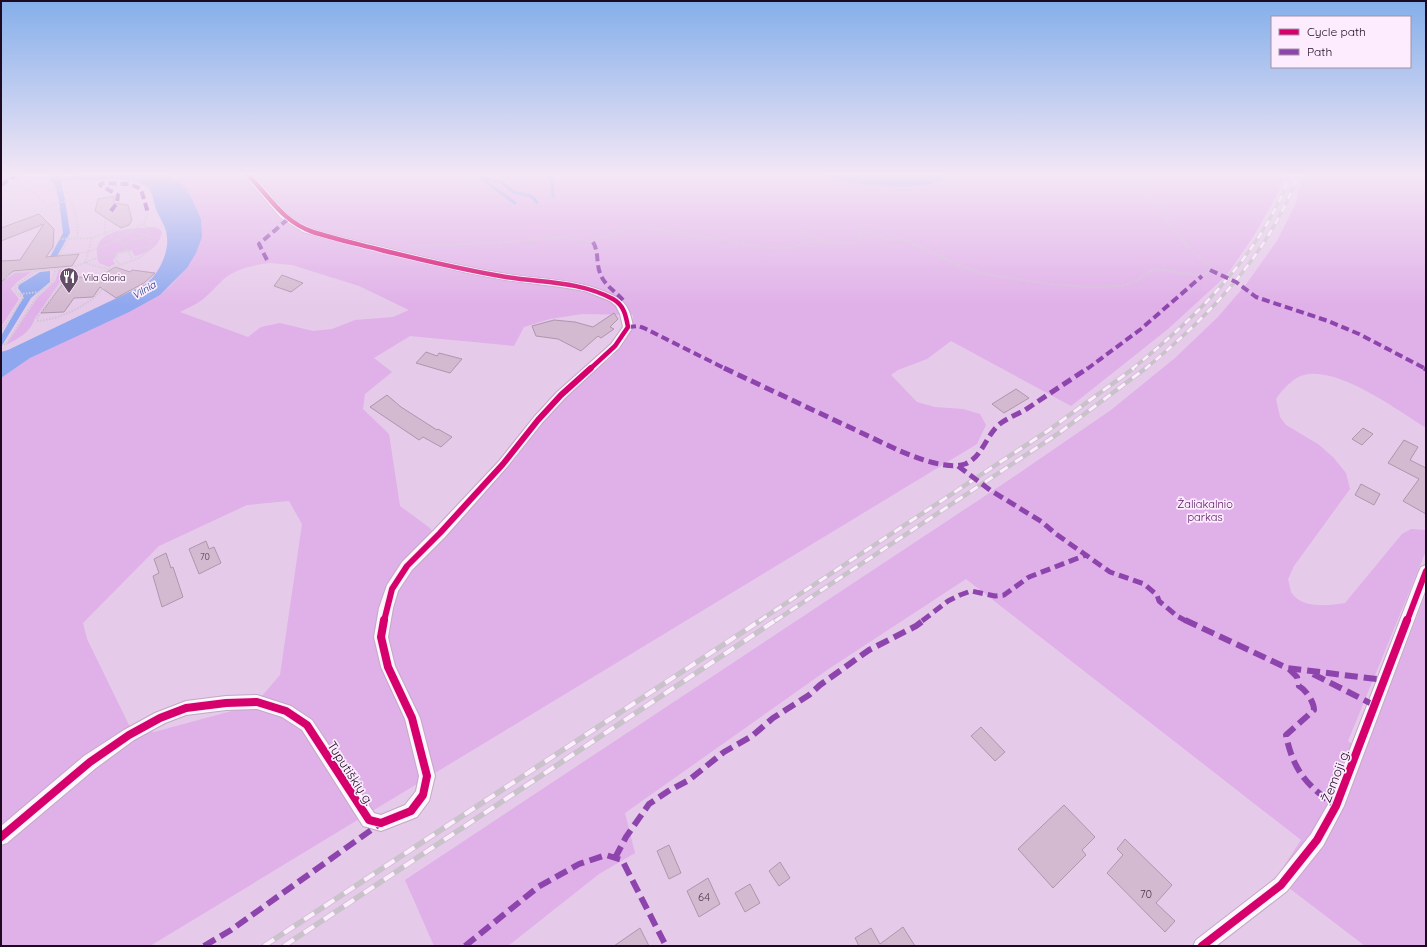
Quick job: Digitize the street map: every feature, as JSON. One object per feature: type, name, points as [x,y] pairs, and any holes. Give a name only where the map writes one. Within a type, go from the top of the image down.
[{"type":"street","name":"Tuputiškių g.","points":[[1,837],[90,762],[129,735],[160,718],[186,708],[226,704],[257,702],[286,712],[307,725],[369,820],[381,823],[411,811],[422,795],[427,776],[412,718],[388,667],[381,637],[386,608],[392,589],[408,566],[503,464],[538,420],[561,395],[615,346],[628,326],[624,309],[614,300],[592,290],[567,284],[507,277],[381,250],[300,227],[286,217]]},
{"type":"street","name":"Žemoji g.","points":[[1202,946],[1280,885],[1317,840],[1336,806],[1426,571]]},
{"type":"path","points":[[75,217],[79,230],[77,237]]},
{"type":"path","points":[[106,233],[105,222],[108,217]]},
{"type":"path","points":[[69,238],[59,255],[88,252],[118,240],[144,223],[146,217]]},
{"type":"path","points":[[406,246],[511,242],[558,237],[593,242],[623,228],[630,227],[662,230],[766,248],[791,248],[811,242],[858,243],[860,232],[866,232],[890,240],[908,242],[960,266],[984,274],[1050,284],[1090,287],[1121,286],[1136,281],[1151,271],[1170,270],[1202,276],[1212,269],[1186,244],[1170,225],[1166,217]]},
{"type":"path","points":[[73,267],[37,318],[38,322],[52,320],[96,297],[103,288],[100,276],[108,269],[133,260],[150,250],[151,243],[144,223]]},
{"type":"path","points":[[797,228],[825,243]]},
{"type":"path","points":[[59,239],[77,237],[92,238],[113,230],[148,235]]},
{"type":"path","points":[[106,233],[123,244],[133,260]]},
{"type":"path","points":[[123,244],[148,235]]},
{"type":"path","points":[[85,263],[92,238]]},
{"type":"path","points":[[1,280],[14,272],[73,267],[119,252],[150,247]]},
{"type":"path","points":[[119,252],[116,258],[117,262],[122,264]]},
{"type":"path","points":[[85,263],[108,269]]},
{"type":"path","points":[[1,344],[6,344],[40,292],[52,282],[56,269]]},
{"type":"path","points":[[1,331],[23,298],[16,292],[15,287],[18,283],[36,271]]},
{"type":"path","points":[[20,294],[40,292]]},
{"type":"green space","points":[[192,217],[1264,217],[1227,275],[1168,329],[1071,406],[951,341],[927,359],[898,370],[891,375],[917,402],[935,407],[963,409],[980,414],[986,425],[977,444],[150,946],[1,946],[1,378],[30,358],[160,295],[187,268]],"holes":[[[270,263],[292,265],[359,286],[409,310],[393,317],[355,320],[332,329],[313,331],[280,323],[261,327],[248,337],[180,312],[202,300],[225,278],[235,272]],[[582,314],[633,315],[631,330],[612,357],[578,384],[549,414],[514,460],[438,540],[430,528],[400,506],[389,434],[363,409],[365,394],[392,372],[374,358],[410,336],[514,346],[524,327],[550,319]],[[289,501],[302,524],[280,675],[254,705],[154,732],[129,725],[87,639],[83,623],[159,546],[247,505]]]},
{"type":"green space","name":"Žaliakalnio parkas","points":[[1289,217],[1426,217],[1426,428],[1367,391],[1333,377],[1318,374],[1304,375],[1296,378],[1281,392],[1276,399],[1280,417],[1286,425],[1318,444],[1333,457],[1346,473],[1350,489],[1294,566],[1288,579],[1291,592],[1296,598],[1302,602],[1316,605],[1345,603],[1402,534],[1411,529],[1426,530],[1426,551],[1348,741],[1364,752],[1426,593],[1426,946],[1365,946],[1276,878],[1301,840],[966,579],[830,668],[625,813],[635,853],[599,874],[508,946],[434,946],[405,880],[1006,482],[1111,410],[1175,358],[1218,317],[1247,283],[1277,241]]},
{"type":"green space","points":[[152,227],[158,228],[162,232],[161,237],[153,248],[145,253],[135,256],[131,250],[118,252],[113,260],[115,264],[109,267],[99,263],[97,252],[99,243],[104,237],[122,230]]},
{"type":"green space","points":[[59,269],[65,271],[63,278],[35,318],[30,328],[20,337],[6,345],[38,297],[55,281]]},
{"type":"green space","points":[[31,272],[17,282],[11,289],[19,299],[1,327],[1,280],[6,279],[15,273]]},
{"type":"water","points":[[61,217],[68,217],[70,233],[57,256],[50,257],[63,233]]},
{"type":"water","name":"Vilnia","points":[[160,217],[200,217],[202,237],[196,253],[187,268],[160,295],[129,312],[30,358],[1,378],[1,352],[146,284],[160,267],[166,253],[167,238]]},
{"type":"water","points":[[50,271],[50,282],[31,298],[1,347],[1,336],[23,298],[23,295],[18,288],[19,285],[40,272]]},
{"type":"building","points":[[30,217],[42,217],[54,229],[53,247],[46,257],[79,254],[72,266],[13,271],[1,282],[1,261],[20,260],[44,224],[1,241],[1,228]]},
{"type":"building","points":[[104,217],[131,217],[132,220],[129,225],[121,228]]},
{"type":"building","points":[[115,267],[130,272],[132,270],[155,273],[144,283],[116,298],[100,287],[93,297],[74,298],[64,312],[41,313],[67,278],[84,277],[91,283]]},
{"type":"building","points":[[282,275],[303,283],[291,292],[274,286]]},
{"type":"building","points":[[614,313],[618,319],[610,327],[614,329],[601,338],[598,336],[581,351],[558,339],[536,336],[532,326],[554,320],[575,322],[593,327]]},
{"type":"building","points":[[426,352],[437,356],[439,353],[462,359],[450,373],[416,363]]},
{"type":"building","points":[[1016,389],[1029,398],[1004,413],[992,404]]},
{"type":"building","points":[[387,395],[401,407],[437,430],[438,429],[452,437],[441,447],[423,437],[419,440],[370,407]]},
{"type":"building","points":[[1363,428],[1373,434],[1362,445],[1352,439]]},
{"type":"building","points":[[1404,440],[1418,447],[1410,460],[1426,468],[1426,514],[1403,501],[1419,479],[1388,463]]},
{"type":"building","points":[[1361,484],[1380,494],[1374,505],[1355,495]]},
{"type":"building","points":[[206,541],[209,549],[214,547],[221,563],[199,574],[189,549]]},
{"type":"building","points":[[166,553],[171,568],[173,567],[183,597],[162,607],[153,576],[159,573],[154,559]]},
{"type":"building","points":[[981,727],[1005,752],[995,761],[971,736]]},
{"type":"building","points":[[1064,805],[1095,837],[1082,850],[1086,855],[1053,888],[1018,849]]},
{"type":"building","points":[[1125,839],[1172,885],[1156,903],[1175,921],[1165,932],[1107,873],[1123,855],[1117,849]]},
{"type":"building","points":[[669,845],[681,873],[669,879],[657,851]]},
{"type":"building","points":[[780,862],[790,878],[779,886],[769,871]]},
{"type":"building","points":[[708,878],[720,904],[699,917],[687,891]]},
{"type":"building","points":[[750,884],[760,903],[745,912],[735,893]]},
{"type":"building","points":[[903,927],[915,946],[859,946],[855,938],[871,928],[880,944]]},
{"type":"building","points":[[640,928],[649,946],[614,946]]},
{"type":"railway","points":[[1132,369],[1180,328],[1225,282],[1245,256],[1270,217]]},
{"type":"railway","points":[[1145,369],[1203,317],[1237,279],[1253,259],[1279,217]]},
{"type":"railway","points":[[759,621],[1049,430],[1134,368]]},
{"type":"railway","points":[[775,621],[1059,433],[1146,368]]},
{"type":"railway","points":[[264,946],[761,620]]},
{"type":"railway","points":[[284,946],[776,620]]},
{"type":"marked path","points":[[267,260],[259,244],[288,219]]},
{"type":"marked path","points":[[593,242],[602,277],[623,300]]},
{"type":"marked path","points":[[1210,270],[1236,282],[1256,297],[1328,321],[1359,334],[1426,369]]},
{"type":"marked path","points":[[628,327],[638,326],[644,328],[770,390],[900,451],[929,461],[957,465],[965,464],[972,460],[1001,423],[1052,392],[1119,346],[1162,312],[1202,276]]},
{"type":"marked path","points":[[958,466],[990,490],[1042,522],[1056,534],[1110,572],[1144,584],[1157,595],[1159,601],[1177,616],[1190,623],[1287,668],[1384,680]]},
{"type":"marked path","points":[[615,858],[626,837],[649,804],[670,790],[689,780],[724,752],[752,736],[773,718],[809,695],[820,685],[869,650],[916,626],[948,601],[960,595],[971,591],[995,596],[1004,595],[1029,577],[1086,555]]},
{"type":"marked path","points":[[1289,669],[1297,677],[1299,686],[1304,689],[1314,706],[1314,710],[1286,735],[1292,759],[1302,777],[1309,785],[1316,792],[1336,806]]},
{"type":"marked path","points":[[1313,674],[1374,705]]},
{"type":"marked path","points":[[204,946],[231,930],[381,823]]},
{"type":"marked path","points":[[465,946],[538,887],[579,864],[606,855],[622,860],[666,946]]},
{"type":"cycle path","points":[[1,837],[90,762],[129,735],[160,718],[186,708],[226,703],[257,702],[286,711],[307,725],[369,820],[381,823],[411,811],[423,795],[427,776],[412,718],[388,667],[381,637],[386,608],[392,589],[407,566],[440,533],[503,464],[538,420],[561,395],[615,346],[628,327],[625,314],[617,301],[601,293],[588,289],[506,277],[430,262],[306,230],[286,217]]},
{"type":"cycle path","points":[[1202,946],[1281,885],[1317,840],[1336,806],[1426,571]]},
{"type":"place","name":"Vila Gloria","points":[[69,294]]}]
